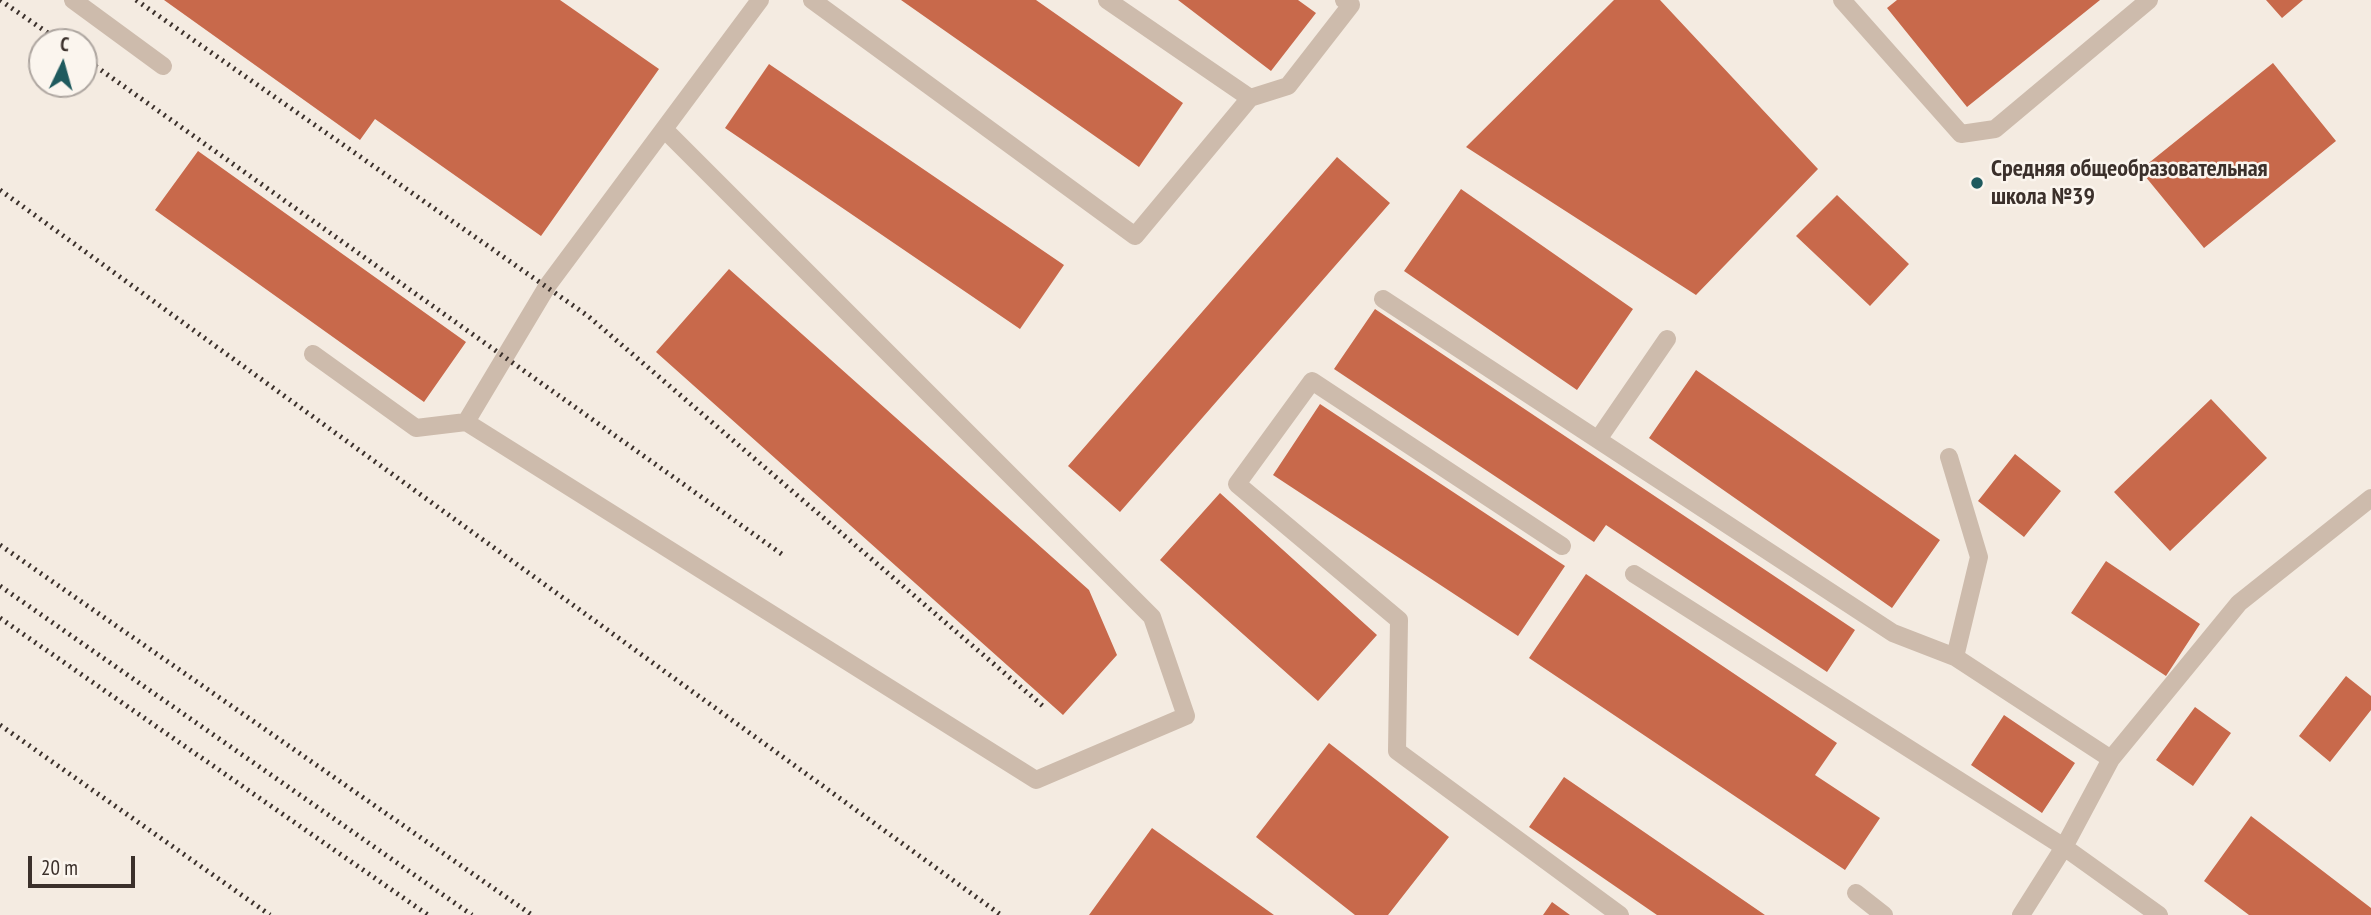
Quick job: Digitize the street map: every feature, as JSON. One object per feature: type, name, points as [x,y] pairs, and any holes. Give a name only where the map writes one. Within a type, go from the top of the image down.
[{"type":"lane","points":[[73,0],[163,66]]},
{"type":"lane","points":[[466,422],[548,285],[760,0]]},
{"type":"lane","points":[[812,0],[1135,236],[1250,99],[1288,86],[1351,5],[1344,0]]},
{"type":"lane","points":[[1107,0],[1250,99]]},
{"type":"lane","points":[[1843,0],[1961,134],[1995,129],[2149,0]]},
{"type":"lane","points":[[313,354],[416,428],[466,422],[1036,780],[1186,716],[1152,617],[665,130]]},
{"type":"lane","points":[[1383,299],[1600,438],[1894,634],[1955,657],[2111,759]]},
{"type":"lane","points":[[1600,438],[1667,339]]},
{"type":"lane","points":[[1563,546],[1312,382],[1237,484],[1399,620],[1396,751],[1620,915]]},
{"type":"lane","points":[[1949,457],[1979,557],[1955,657]]},
{"type":"lane","points":[[2021,915],[2064,847],[2111,759],[2239,603],[2371,498]]},
{"type":"lane","points":[[1634,574],[2064,847],[2159,915]]},
{"type":"lane","points":[[1856,893],[1884,915]]},
{"type":"building","points":[[164,0],[560,0],[659,69],[541,236],[375,119],[360,140]]},
{"type":"building","points":[[901,0],[1036,0],[1183,103],[1139,167]]},
{"type":"building","points":[[1178,0],[1298,0],[1316,13],[1271,71]]},
{"type":"building","points":[[1614,0],[1660,0],[1818,169],[1696,295],[1466,147]]},
{"type":"building","points":[[1897,0],[2100,0],[1967,107],[1887,8]]},
{"type":"building","points":[[2266,0],[2303,0],[2282,18]]},
{"type":"building","points":[[2273,63],[2336,141],[2204,248],[2140,170]]},
{"type":"building","points":[[769,64],[1064,265],[1020,329],[725,128]]},
{"type":"building","points":[[198,151],[466,342],[424,402],[155,210]]},
{"type":"building","points":[[1337,157],[1390,203],[1120,512],[1068,466]]},
{"type":"building","points":[[1461,189],[1633,309],[1577,390],[1404,271]]},
{"type":"building","points":[[1837,195],[1909,264],[1870,306],[1796,236]]},
{"type":"building","points":[[729,269],[1089,590],[1117,655],[1063,715],[656,352]]},
{"type":"building","points":[[1375,309],[1855,630],[1827,672],[1606,525],[1594,542],[1334,369]]},
{"type":"building","points":[[1696,370],[1940,540],[1892,608],[1649,438]]},
{"type":"building","points":[[2211,399],[2267,458],[2170,551],[2114,492]]},
{"type":"building","points":[[1320,404],[1565,566],[1518,636],[1273,475]]},
{"type":"building","points":[[2015,454],[2061,491],[2024,537],[1978,501]]},
{"type":"building","points":[[1220,493],[1377,635],[1318,701],[1160,560]]},
{"type":"building","points":[[2106,561],[2200,624],[2166,676],[2071,613]]},
{"type":"building","points":[[1586,574],[1837,743],[1815,775],[1880,818],[1845,870],[1529,658]]},
{"type":"building","points":[[2346,676],[2371,696],[2371,710],[2330,762],[2299,736]]},
{"type":"building","points":[[2195,707],[2231,733],[2193,786],[2156,760]]},
{"type":"building","points":[[2004,715],[2075,763],[2042,813],[1971,765]]},
{"type":"building","points":[[1329,743],[1449,837],[1388,915],[1355,915],[1256,837]]},
{"type":"building","points":[[1564,777],[1765,915],[1657,915],[1529,827]]},
{"type":"building","points":[[2251,816],[2371,908],[2371,915],[2249,915],[2204,881]]},
{"type":"building","points":[[1152,828],[1274,915],[1089,915]]},
{"type":"building","points":[[1552,902],[1570,915],[1543,915]]},
{"type":"railway","points":[[0,0],[41,28]]},
{"type":"railway","points":[[136,0],[588,316],[1044,707]]},
{"type":"railway","points":[[98,68],[783,555]]},
{"type":"railway","points":[[0,190],[1001,915]]},
{"type":"railway","points":[[0,545],[532,915]]},
{"type":"railway","points":[[0,586],[472,915]]},
{"type":"railway","points":[[0,618],[428,915]]},
{"type":"railway","points":[[0,725],[270,915]]},
{"type":"place","name":"Средняя общеобразовательная школа №39","points":[[1977,183]]}]
